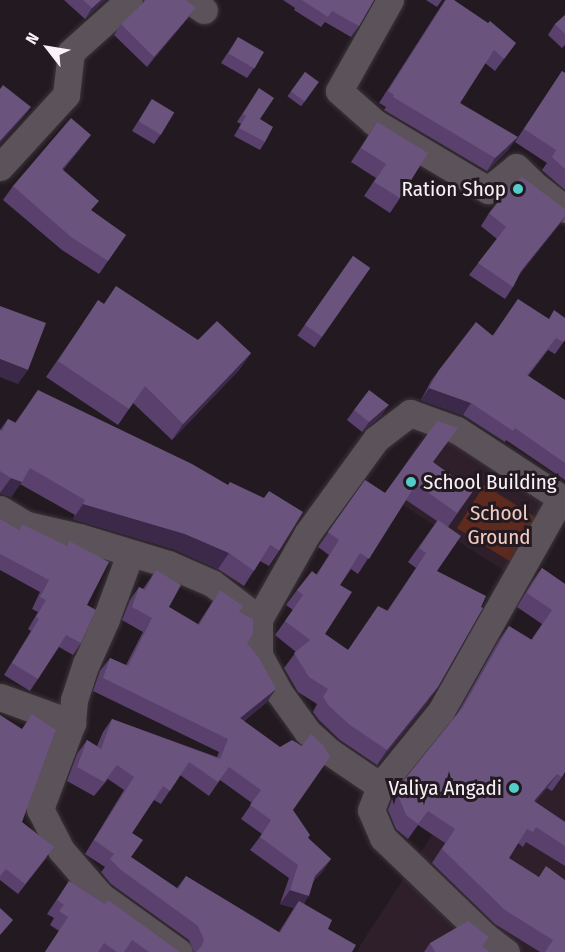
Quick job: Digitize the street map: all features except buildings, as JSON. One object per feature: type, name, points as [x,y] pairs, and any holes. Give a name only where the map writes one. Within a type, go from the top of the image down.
[{"type":"street","points":[[0,167],[66,94],[71,52],[129,0]]},
{"type":"street","points":[[390,0],[339,91],[374,122],[488,190],[516,167],[565,209]]},
{"type":"street","points":[[380,786],[330,752],[307,731],[279,692],[259,655],[259,619],[282,576],[336,490],[376,439],[410,413],[457,430],[563,499],[441,711],[380,786],[371,810],[383,838],[485,936],[506,952]]},
{"type":"street","points":[[0,508],[27,525],[79,537],[168,564],[212,583],[259,619]]},
{"type":"street","points":[[130,554],[106,619],[86,664],[74,700],[72,723],[40,809],[61,850],[101,896],[179,952]]},
{"type":"street","points":[[0,697],[72,723]]},
{"type":"shaded area","points":[[430,425],[554,506],[509,574],[385,494]]},
{"type":"shaded area","name":"Valiya Angadi","points":[[565,631],[565,952],[357,952],[361,944]]},
{"type":"green space","name":"School Ground","points":[[484,485],[542,521],[515,564],[457,528]]},
{"type":"place","name":"Ration Shop","points":[[518,189]]},
{"type":"place","name":"School Building","points":[[411,482]]},
{"type":"place","name":"Valiya Angadi","points":[[514,788]]}]
